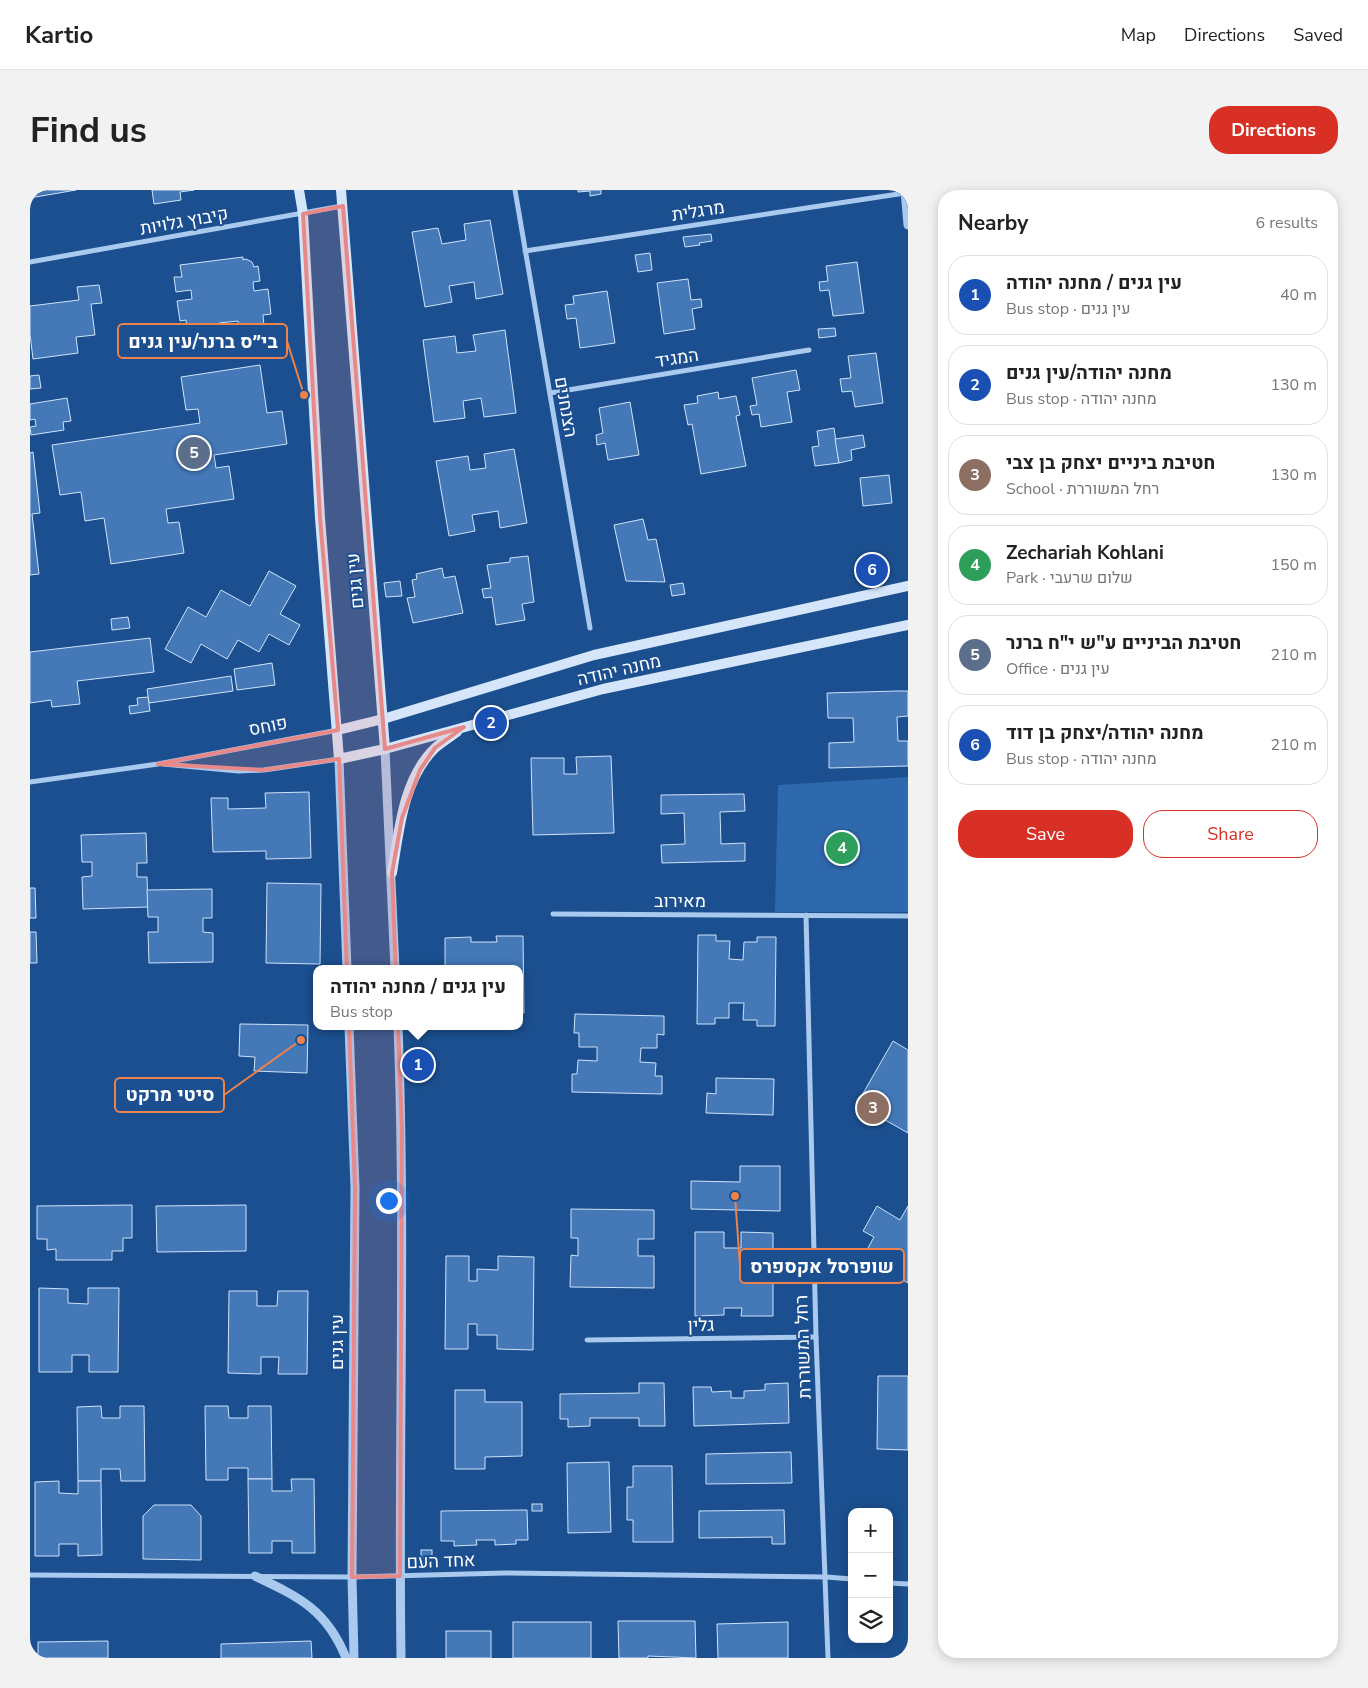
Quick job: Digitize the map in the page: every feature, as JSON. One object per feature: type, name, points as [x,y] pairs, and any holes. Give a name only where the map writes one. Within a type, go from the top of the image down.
[{"type":"main road","name":"עין גנים","points":[[299,190],[320,518],[340,759]]},
{"type":"main road","name":"עין גנים","points":[[341,190],[386,749]]},
{"type":"main road","name":"מחנה יהודה","points":[[383,719],[594,655],[908,586]]},
{"type":"main road","name":"מחנה יהודה","points":[[340,759],[386,749],[603,689],[908,625]]},
{"type":"main road","name":"פוחס","points":[[338,730],[383,719]]},
{"type":"main road","points":[[392,873],[402,818],[410,790],[420,770],[435,748],[464,727]]},
{"type":"street","name":"הצנחנים","points":[[515,190],[590,628]]},
{"type":"street","name":"מרגלית","points":[[525,251],[905,191]]},
{"type":"street","points":[[905,191],[908,225]]},
{"type":"street","name":"קיבוץ גלויות","points":[[30,262],[343,206]]},
{"type":"street","name":"המגיד","points":[[550,393],[809,350]]},
{"type":"street","name":"פוחס","points":[[30,782],[158,764],[338,730]]},
{"type":"street","name":"עין גנים","points":[[386,749],[396,965]]},
{"type":"street","name":"פוחס","points":[[158,764],[238,771],[264,770],[340,759]]},
{"type":"street","name":"עין גנים","points":[[340,759],[347,965]]},
{"type":"street","name":"מאירוב","points":[[554,914],[908,916]]},
{"type":"street","name":"רחל המשוררת","points":[[806,915],[816,1337],[828,1658]]},
{"type":"street","name":"עין גנים","points":[[349,1030],[355,1188],[352,1577],[354,1658]]},
{"type":"street","points":[[398,1030],[402,1128],[400,1576],[402,1658]]},
{"type":"street","name":"גלין","points":[[587,1340],[816,1337]]},
{"type":"street","name":"אחד העם","points":[[30,1575],[352,1577],[504,1573],[848,1579]]},
{"type":"street","points":[[255,1576],[292,1594],[324,1618],[346,1658]]},
{"type":"street","points":[[893,1582],[908,1584]]},
{"type":"highlighted area","points":[[343,206],[385,749],[464,727],[435,748],[420,770],[402,818],[392,873],[402,1128],[400,1576],[352,1577],[355,1188],[339,759],[264,770],[158,764],[338,730],[320,518],[303,214]]},
{"type":"shaded area","points":[[908,777],[908,912],[775,912],[778,785]]},
{"type":"building","points":[[30,190],[76,190],[30,198]]},
{"type":"building","points":[[152,190],[194,190],[180,192],[181,200],[154,204]]},
{"type":"building","points":[[578,190],[601,190],[601,194],[590,196],[590,191],[578,192]]},
{"type":"building","points":[[490,220],[503,294],[476,299],[474,282],[449,286],[452,302],[425,307],[412,232],[438,228],[442,244],[466,240],[464,224]]},
{"type":"building","points":[[711,234],[712,241],[685,247],[683,237]]},
{"type":"building","points":[[650,253],[652,270],[638,272],[635,255]]},
{"type":"building","points":[[243,257],[243,260],[246,259],[252,262],[254,267],[258,266],[260,281],[253,282],[254,291],[268,289],[271,314],[263,315],[264,326],[253,328],[253,334],[240,336],[238,321],[219,323],[221,338],[202,341],[201,334],[188,336],[186,320],[180,321],[177,301],[192,299],[191,290],[176,292],[174,277],[182,277],[180,265]]},
{"type":"building","points":[[857,262],[864,313],[833,316],[829,290],[820,291],[819,282],[828,281],[826,266]]},
{"type":"building","points":[[688,279],[691,300],[701,299],[702,307],[692,309],[695,329],[664,334],[657,283]]},
{"type":"building","points":[[99,285],[102,303],[91,304],[95,335],[76,337],[78,353],[33,359],[30,334],[30,306],[79,300],[77,287]]},
{"type":"building","points":[[607,291],[615,343],[580,348],[576,318],[567,319],[565,305],[574,304],[573,296]]},
{"type":"building","points":[[835,328],[836,336],[819,338],[818,329]]},
{"type":"building","points":[[505,330],[516,413],[484,417],[481,398],[463,401],[465,418],[434,422],[423,340],[455,336],[457,353],[476,351],[473,335]]},
{"type":"building","points":[[876,353],[883,403],[855,407],[852,391],[842,392],[840,379],[851,378],[848,356]]},
{"type":"building","points":[[260,365],[267,413],[282,411],[287,444],[214,455],[216,468],[229,466],[234,499],[166,509],[168,523],[179,522],[184,553],[111,564],[104,518],[85,521],[81,492],[60,495],[52,445],[200,423],[198,409],[186,410],[181,377]]},
{"type":"building","points":[[796,370],[800,390],[787,392],[792,422],[761,427],[759,414],[752,415],[750,406],[757,405],[752,378]]},
{"type":"building","points":[[39,375],[41,388],[30,389],[30,376]]},
{"type":"building","points":[[718,392],[719,399],[736,396],[740,415],[736,416],[746,466],[701,474],[692,424],[688,425],[684,405],[698,403],[697,396]]},
{"type":"building","points":[[67,398],[71,421],[63,422],[64,430],[31,435],[30,427],[36,426],[35,419],[30,420],[30,404]]},
{"type":"building","points":[[630,402],[639,455],[608,460],[605,443],[597,445],[596,435],[603,433],[599,408]]},
{"type":"building","points":[[834,428],[839,463],[815,466],[812,447],[819,446],[817,431]]},
{"type":"building","points":[[863,435],[865,447],[851,450],[852,460],[839,463],[835,439]]},
{"type":"building","points":[[514,449],[527,523],[500,528],[498,511],[472,515],[475,531],[449,536],[436,461],[468,456],[470,470],[486,468],[484,454]]},
{"type":"building","points":[[33,452],[40,513],[32,514],[39,574],[30,575],[30,453]]},
{"type":"building","points":[[889,475],[892,503],[863,506],[860,478]]},
{"type":"building","points":[[643,519],[648,540],[656,539],[665,582],[626,581],[614,525]]},
{"type":"building","points":[[528,556],[534,602],[522,604],[525,620],[496,625],[492,597],[484,598],[482,589],[491,588],[487,565],[510,562],[510,558]]},
{"type":"building","points":[[442,568],[444,578],[455,576],[463,613],[413,623],[407,598],[415,597],[412,580],[417,579],[416,574]]},
{"type":"building","points":[[269,571],[296,586],[280,614],[300,625],[289,645],[269,634],[259,652],[238,640],[227,659],[201,644],[191,663],[165,649],[188,607],[206,617],[221,590],[250,606]]},
{"type":"building","points":[[400,581],[402,596],[386,597],[384,583]]},
{"type":"building","points":[[683,583],[685,594],[672,596],[670,585]]},
{"type":"building","points":[[128,617],[130,628],[112,630],[111,619]]},
{"type":"building","points":[[150,638],[154,672],[77,681],[80,704],[52,707],[51,700],[30,703],[30,652]]},
{"type":"building","points":[[272,663],[275,685],[237,690],[234,669]]},
{"type":"building","points":[[231,676],[233,691],[149,703],[147,689]]},
{"type":"building","points":[[908,691],[908,716],[897,717],[898,741],[908,741],[908,766],[829,768],[829,743],[854,742],[853,718],[828,718],[827,693]]},
{"type":"building","points":[[148,697],[150,711],[130,714],[129,706],[138,705],[137,698]]},
{"type":"building","points":[[611,756],[614,833],[533,835],[531,758],[564,758],[564,774],[577,774],[576,757]]},
{"type":"building","points":[[309,792],[311,858],[266,859],[266,851],[213,852],[211,798],[228,798],[228,809],[266,808],[265,793]]},
{"type":"building","points":[[744,794],[745,811],[720,812],[721,844],[745,843],[745,861],[662,863],[661,845],[685,844],[684,813],[661,814],[661,795]]},
{"type":"building","points":[[146,833],[147,863],[137,863],[137,877],[147,877],[148,907],[83,909],[82,877],[92,876],[92,862],[82,862],[81,835]]},
{"type":"building","points":[[267,883],[321,884],[320,964],[266,963]]},
{"type":"building","points":[[30,888],[35,888],[36,918],[30,918]]},
{"type":"building","points":[[212,889],[212,918],[203,918],[203,932],[213,933],[213,962],[149,963],[148,932],[158,932],[158,917],[148,917],[147,890]]},
{"type":"building","points":[[30,932],[36,932],[37,963],[30,963]]},
{"type":"building","points":[[698,935],[716,935],[716,941],[730,941],[729,959],[743,960],[744,942],[757,942],[757,937],[776,937],[775,1026],[757,1026],[757,1020],[743,1020],[744,1003],[729,1003],[729,1018],[715,1018],[715,1024],[697,1024]]},
{"type":"building","points":[[496,936],[523,936],[524,1013],[523,965],[445,965],[445,938],[471,937],[471,942],[497,942]]},
{"type":"building","points":[[575,1014],[664,1016],[664,1035],[657,1034],[657,1048],[641,1048],[640,1062],[656,1063],[655,1076],[662,1076],[662,1094],[572,1092],[572,1074],[577,1074],[578,1060],[597,1061],[597,1047],[579,1047],[579,1033],[574,1033]]},
{"type":"building","points":[[240,1024],[308,1025],[307,1073],[254,1071],[255,1057],[239,1056]]},
{"type":"building","points":[[893,1041],[908,1050],[908,1133],[857,1104]]},
{"type":"building","points":[[716,1078],[774,1079],[773,1115],[706,1113],[707,1093],[716,1094]]},
{"type":"building","points":[[740,1166],[780,1166],[780,1211],[691,1209],[691,1181],[740,1182]]},
{"type":"building","points":[[132,1205],[132,1238],[123,1238],[123,1251],[112,1251],[112,1260],[56,1260],[56,1249],[47,1250],[47,1239],[37,1239],[37,1206]]},
{"type":"building","points":[[246,1205],[246,1251],[157,1252],[156,1206]]},
{"type":"building","points":[[877,1206],[900,1220],[908,1206],[908,1283],[863,1257],[874,1237],[863,1231]]},
{"type":"building","points":[[571,1209],[654,1210],[654,1239],[638,1239],[638,1256],[654,1256],[654,1288],[570,1287],[571,1255],[578,1256],[578,1238],[571,1238]]},
{"type":"building","points":[[695,1232],[724,1232],[724,1248],[741,1248],[741,1232],[773,1233],[773,1316],[741,1316],[742,1308],[724,1308],[724,1315],[695,1316]]},
{"type":"building","points":[[446,1256],[469,1256],[469,1281],[477,1281],[477,1269],[498,1270],[498,1256],[534,1257],[533,1350],[497,1349],[497,1335],[477,1335],[477,1324],[468,1324],[468,1349],[445,1349]]},
{"type":"building","points":[[39,1288],[68,1289],[68,1303],[88,1304],[88,1288],[119,1288],[118,1372],[89,1372],[89,1355],[72,1355],[72,1372],[39,1372]]},
{"type":"building","points":[[229,1291],[257,1291],[257,1306],[277,1306],[278,1291],[308,1291],[307,1374],[278,1374],[279,1357],[261,1357],[261,1374],[228,1373]]},
{"type":"building","points":[[878,1376],[908,1376],[908,1450],[877,1449]]},
{"type":"building","points":[[639,1383],[664,1383],[665,1426],[639,1426],[639,1418],[590,1418],[590,1426],[568,1427],[568,1419],[560,1419],[560,1394],[639,1393]]},
{"type":"building","points":[[788,1383],[789,1423],[694,1426],[693,1387],[711,1387],[712,1392],[731,1391],[731,1398],[744,1398],[744,1391],[765,1390],[765,1384]]},
{"type":"building","points":[[455,1390],[485,1390],[485,1402],[522,1402],[522,1456],[485,1457],[485,1469],[455,1469]]},
{"type":"building","points":[[101,1406],[102,1418],[120,1418],[120,1406],[144,1406],[145,1481],[121,1481],[120,1469],[101,1469],[101,1481],[78,1481],[77,1407]]},
{"type":"building","points":[[205,1406],[228,1406],[229,1418],[248,1418],[248,1406],[271,1406],[272,1479],[248,1479],[248,1468],[228,1468],[228,1480],[206,1480]]},
{"type":"building","points":[[791,1452],[792,1483],[706,1484],[706,1454]]},
{"type":"building","points":[[609,1462],[611,1532],[568,1533],[567,1463]]},
{"type":"building","points":[[633,1466],[672,1466],[673,1542],[633,1542],[633,1520],[627,1520],[627,1487],[633,1487]]},
{"type":"building","points":[[248,1479],[272,1479],[272,1491],[292,1491],[291,1479],[314,1479],[315,1553],[292,1553],[292,1541],[272,1541],[272,1553],[249,1553]]},
{"type":"building","points":[[59,1481],[59,1493],[78,1494],[78,1481],[101,1481],[102,1555],[78,1556],[78,1544],[59,1544],[59,1556],[35,1556],[35,1482]]},
{"type":"building","points":[[532,1504],[542,1504],[542,1511],[532,1511]]},
{"type":"building","points":[[154,1505],[191,1505],[201,1516],[201,1560],[143,1559],[143,1516]]},
{"type":"building","points":[[527,1510],[528,1540],[516,1540],[516,1544],[495,1545],[495,1540],[476,1540],[477,1545],[454,1546],[454,1541],[441,1541],[441,1511]]},
{"type":"building","points":[[784,1510],[785,1544],[772,1544],[772,1537],[699,1538],[699,1511]]},
{"type":"building","points":[[421,1550],[432,1550],[432,1558],[421,1558]]},
{"type":"building","points":[[618,1621],[695,1621],[696,1658],[648,1656],[648,1658],[619,1658]]},
{"type":"building","points":[[513,1622],[591,1622],[591,1658],[513,1658]]},
{"type":"building","points":[[788,1622],[788,1658],[718,1658],[717,1624]]},
{"type":"building","points":[[446,1631],[491,1631],[491,1658],[446,1658]]},
{"type":"building","points":[[108,1641],[108,1658],[38,1658],[38,1642]]},
{"type":"building","points":[[311,1641],[312,1658],[221,1658],[221,1644]]},
{"type":"place","name":"בי״ס ברנר/עין גנים","points":[[304,395]]},
{"type":"place","name":"חטיבת הביניים ע\"ש י\"ח ברנר","points":[[194,453]]},
{"type":"place","name":"מחנה יהודה/יצחק בן דוד","points":[[872,570]]},
{"type":"place","name":"מחנה יהודה/עין גנים","points":[[491,723]]},
{"type":"place","name":"Zechariah Kohlani","points":[[842,848]]},
{"type":"place","name":"סיטי מרקט","points":[[301,1040]]},
{"type":"place","name":"עין גנים / מחנה יהודה","points":[[418,1065]]},
{"type":"place","name":"חטיבת ביניים יצחק בן צבי","points":[[873,1108]]},
{"type":"place","name":"שופרסל אקספרס","points":[[735,1196]]}]
